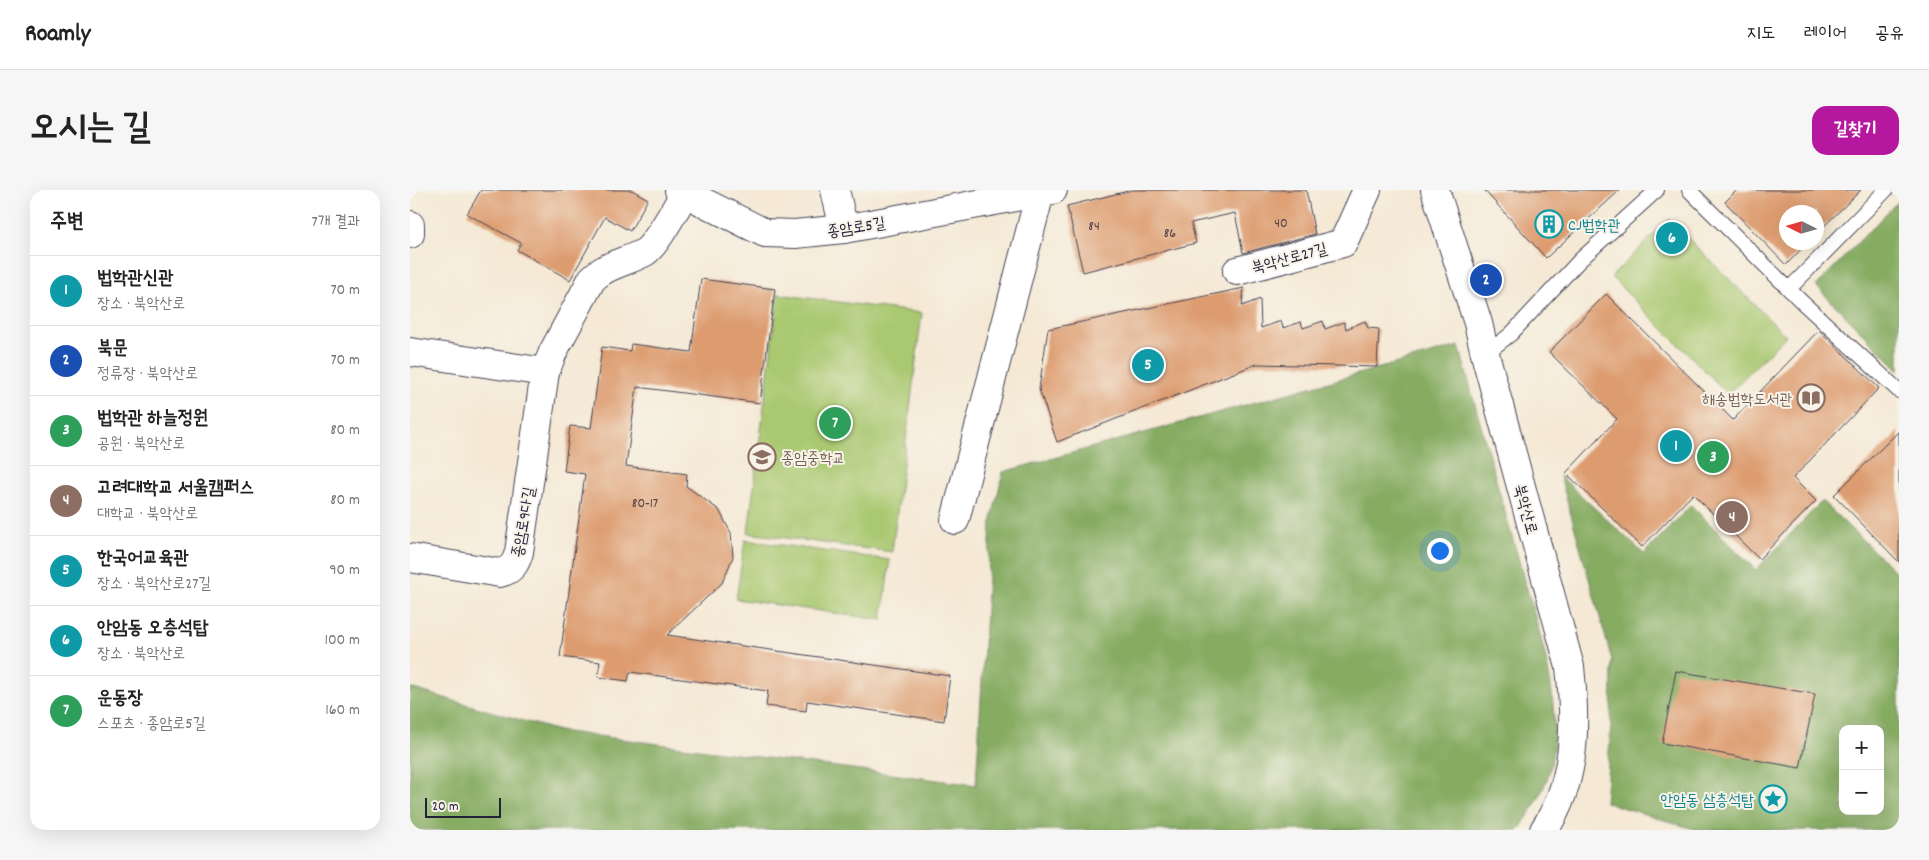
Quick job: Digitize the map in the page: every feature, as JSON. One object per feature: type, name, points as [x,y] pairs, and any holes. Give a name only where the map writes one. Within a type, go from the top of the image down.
[{"type":"street","points":[[835,190],[844,229]]},
{"type":"street","name":"북악산로27길","points":[[1236,271],[1343,243],[1367,190]]},
{"type":"street","name":"북악산로","points":[[1435,190],[1478,323],[1484,354],[1570,667],[1574,701],[1572,751],[1561,799],[1544,830]]},
{"type":"street","name":"종암로5길","points":[[682,192],[765,233],[795,234],[844,229],[1047,191],[955,520]]},
{"type":"street","name":"종암로9다길","points":[[410,558],[500,572],[508,571],[513,566],[519,552],[545,372],[553,352],[592,278],[600,272],[647,251],[655,242],[682,192]]},
{"type":"street","points":[[410,225],[410,234]]},
{"type":"street","points":[[410,352],[545,372]]},
{"type":"lane","points":[[1484,354],[1511,334],[1580,260],[1657,190]]},
{"type":"lane","points":[[1688,190],[1789,289],[1899,391]]},
{"type":"lane","points":[[1789,289],[1886,190]]},
{"type":"green space","points":[[1899,200],[1899,370],[1816,286]]},
{"type":"green space","points":[[1669,219],[1786,336],[1728,394],[1611,277]]},
{"type":"green space","points":[[778,294],[922,313],[892,552],[748,533]]},
{"type":"green space","points":[[1459,346],[1539,629],[1550,681],[1554,732],[1548,778],[1540,796],[1519,830],[410,830],[410,688],[559,731],[976,785],[991,523],[1003,472]]},
{"type":"green space","points":[[1560,476],[1644,554],[1691,505],[1756,570],[1822,501],[1899,575],[1899,830],[1697,830],[1605,802],[1611,727],[1612,660]]},
{"type":"green space","points":[[745,540],[890,560],[882,620],[736,599]]},
{"type":"building","points":[[481,190],[632,190],[648,199],[630,231],[605,217],[570,280],[517,250],[521,243],[467,214]]},
{"type":"building","points":[[1132,190],[1306,190],[1315,234],[1243,253],[1235,213],[1191,223],[1196,243],[1083,272],[1067,206]]},
{"type":"building","name":"CJ법학관","points":[[1484,190],[1620,190],[1546,258]]},
{"type":"building","points":[[1737,190],[1861,190],[1824,226],[1824,205],[1779,205],[1779,250],[1800,250],[1786,265],[1725,202]]},
{"type":"building","points":[[701,279],[775,289],[760,403],[637,387],[626,466],[687,474],[686,486],[719,510],[731,533],[733,557],[722,583],[667,635],[950,676],[944,721],[807,701],[806,711],[766,706],[768,691],[630,672],[628,681],[598,677],[600,662],[560,657],[585,474],[564,471],[570,426],[591,428],[602,347],[630,351],[631,344],[691,352]]},
{"type":"building","points":[[1244,288],[1242,306],[1260,299],[1261,328],[1281,321],[1283,328],[1301,322],[1303,328],[1323,321],[1325,329],[1344,322],[1346,329],[1365,321],[1368,328],[1379,329],[1377,367],[1257,364],[1057,442],[1039,389],[1048,329]]},
{"type":"building","points":[[1606,294],[1733,420],[1819,330],[1879,388],[1793,478],[1816,501],[1759,559],[1693,494],[1642,547],[1566,473],[1617,419],[1549,352]]},
{"type":"building","points":[[1899,431],[1899,562],[1834,495]]},
{"type":"building","points":[[1676,671],[1815,694],[1800,768],[1662,743]]},
{"type":"place","name":"CJ법학관","points":[[1549,224]]},
{"type":"place","name":"안암동 오층석탑","points":[[1672,238]]},
{"type":"place","name":"북문","points":[[1486,280]]},
{"type":"place","name":"한국어교육관","points":[[1148,365]]},
{"type":"place","name":"해송법학도서관","points":[[1811,398]]},
{"type":"place","name":"운동장","points":[[835,423]]},
{"type":"place","name":"법학관신관","points":[[1676,446]]},
{"type":"place","name":"종암중학교","points":[[762,457]]},
{"type":"place","name":"법학관 하늘정원","points":[[1713,457]]},
{"type":"place","name":"고려대학교 서울캠퍼스","points":[[1732,517]]},
{"type":"place","name":"안암동 삼층석탑","points":[[1773,799]]}]
